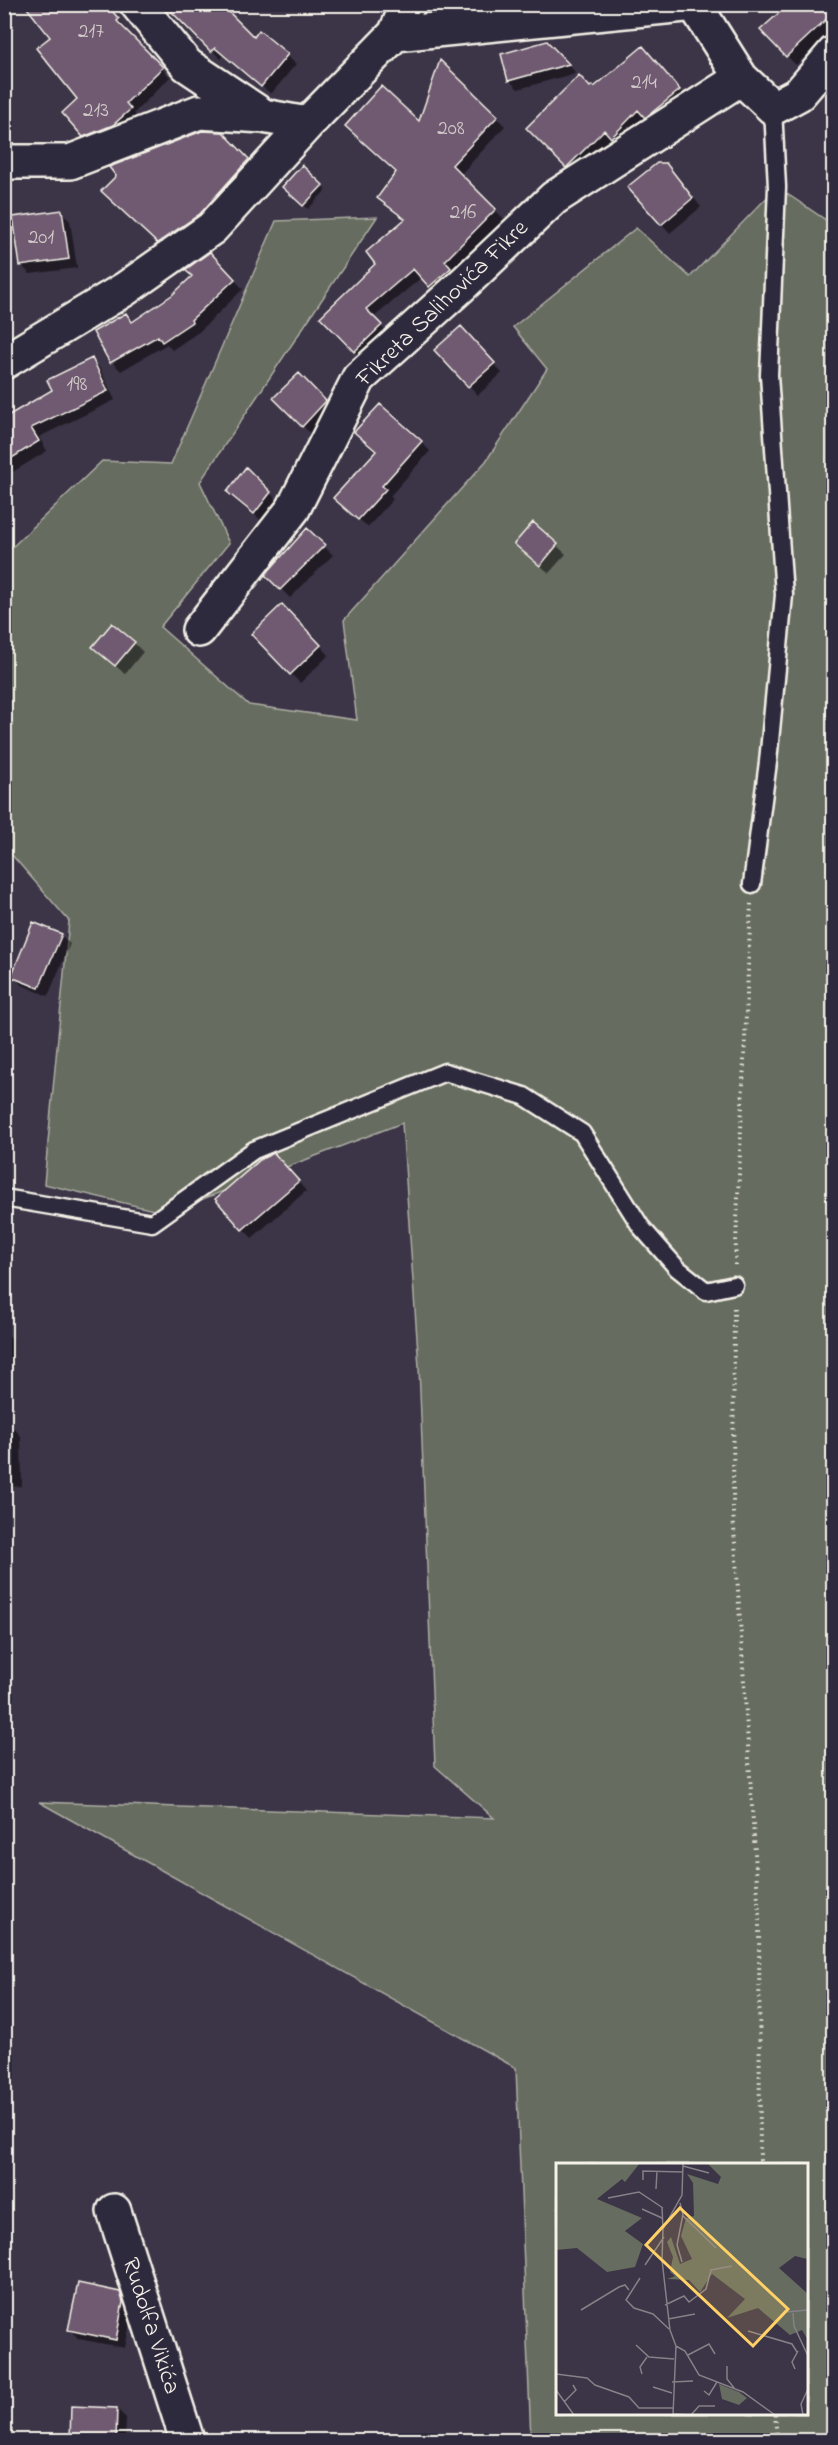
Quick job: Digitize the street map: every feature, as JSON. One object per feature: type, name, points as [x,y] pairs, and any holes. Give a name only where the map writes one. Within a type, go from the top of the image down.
[{"type":"street","points":[[137,4],[187,65],[263,116]]},
{"type":"street","points":[[4,362],[125,289],[213,228],[307,124],[395,34],[408,4]]},
{"type":"street","points":[[395,34],[695,5],[741,78],[773,108],[799,94],[834,53]]},
{"type":"street","name":"Fikreta Salihovića Fikre","points":[[199,630],[293,509],[358,378],[459,288],[554,198],[741,78]]},
{"type":"street","points":[[4,162],[70,162],[200,112],[263,116],[307,124]]},
{"type":"street","name":"Rudolfa Vikića","points":[[114,2211],[187,2440]]},
{"type":"lane","points":[[752,884],[768,762],[784,595],[769,375],[777,187],[773,108]]},
{"type":"lane","points":[[4,1198],[152,1223],[254,1150],[445,1072],[524,1096],[582,1133],[641,1227],[677,1268],[706,1291],[734,1285]]},
{"type":"path","points":[[752,884],[734,1285],[733,1512],[759,1915],[760,2163]]},
{"type":"path","points":[[775,2415],[777,2440]]},
{"type":"green space","points":[[777,187],[833,225],[833,2440],[531,2440],[516,2068],[39,1802],[494,1818],[435,1766],[419,1367],[402,1123],[166,1213],[44,1184],[69,921],[5,847],[4,638],[7,634],[5,632],[5,554],[102,461],[171,464],[276,221],[377,217],[200,482],[229,543],[160,627],[249,705],[357,720],[344,620],[486,461],[547,369],[513,327],[636,228],[690,277]]},
{"type":"building","points":[[24,4],[106,4],[119,19],[117,21],[163,67],[126,103],[131,109],[113,125],[83,137],[62,113],[77,99],[36,48],[50,37]]},
{"type":"building","points":[[164,4],[221,4],[254,37],[259,30],[288,54],[261,87],[215,48],[211,52]]},
{"type":"building","points":[[789,4],[834,4],[834,12],[786,57],[760,30]]},
{"type":"building","points":[[547,41],[569,64],[508,81],[501,54]]},
{"type":"building","points":[[643,46],[680,90],[645,118],[638,110],[611,138],[604,130],[566,168],[526,128],[579,75],[590,87],[592,85],[594,87]]},
{"type":"building","points":[[440,60],[498,116],[452,165],[496,209],[445,261],[451,268],[429,287],[413,269],[366,309],[382,325],[354,352],[320,317],[375,264],[366,252],[405,219],[377,198],[396,172],[345,126],[381,86],[419,121]]},
{"type":"building","points":[[202,131],[223,132],[249,159],[200,214],[157,243],[101,191],[116,176],[109,167]]},
{"type":"building","points":[[657,163],[666,163],[693,198],[661,225],[627,187]]},
{"type":"building","points":[[302,165],[323,185],[303,206],[282,187]]},
{"type":"building","points":[[62,210],[69,259],[20,266],[13,217]]},
{"type":"building","points":[[210,252],[235,279],[191,320],[192,322],[162,342],[158,336],[110,363],[93,332],[126,313],[132,322],[172,295],[192,276],[185,270]]},
{"type":"building","points":[[461,326],[495,363],[468,387],[434,350]]},
{"type":"building","points":[[92,358],[108,391],[31,428],[39,441],[4,463],[4,418],[52,390],[47,380]]},
{"type":"building","points":[[299,373],[326,401],[302,427],[273,398]]},
{"type":"building","points":[[380,404],[422,441],[382,486],[386,489],[358,520],[333,498],[376,451],[354,432]]},
{"type":"building","points":[[246,467],[271,492],[254,514],[227,492]]},
{"type":"building","points":[[533,522],[558,544],[540,566],[514,544]]},
{"type":"building","points":[[307,528],[325,545],[280,590],[265,575]]},
{"type":"building","points":[[282,604],[321,645],[290,675],[251,634]]},
{"type":"building","points":[[112,623],[135,642],[115,666],[92,647]]},
{"type":"building","points":[[33,922],[62,934],[39,988],[11,977]]},
{"type":"building","points":[[274,1153],[299,1181],[242,1230],[215,1199],[261,1159]]},
{"type":"building","points":[[78,2283],[120,2292],[123,2302],[116,2340],[68,2330]]},
{"type":"building","points":[[71,2406],[117,2408],[116,2440],[70,2440]]}]
